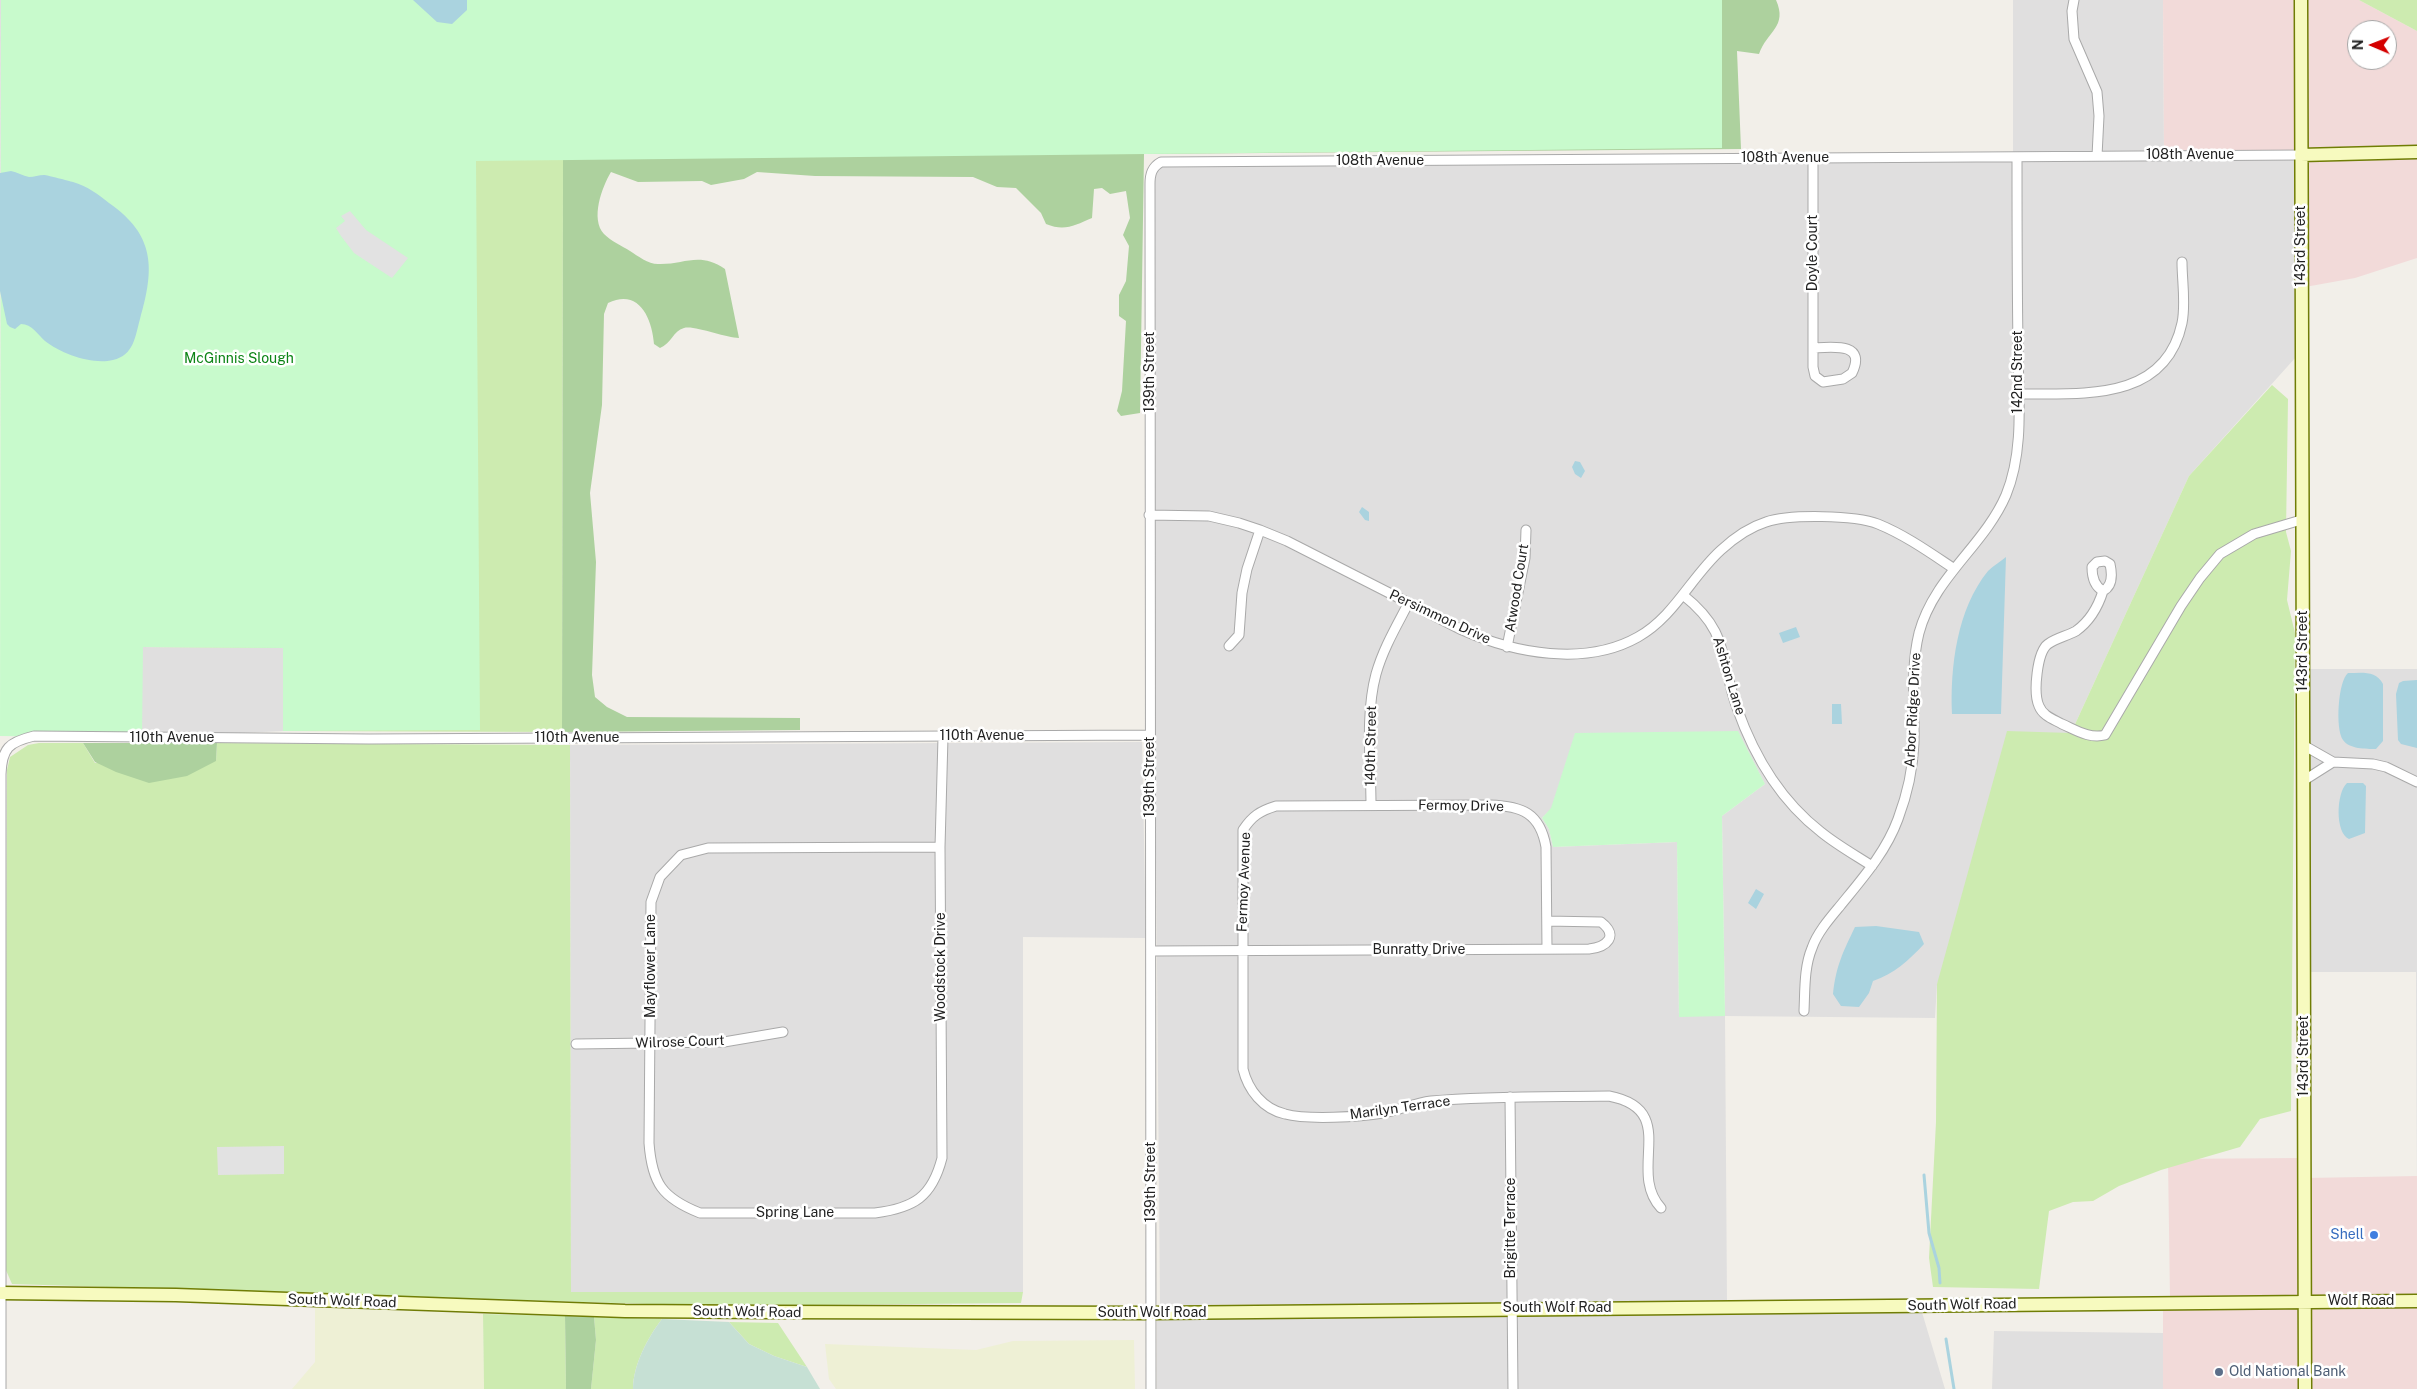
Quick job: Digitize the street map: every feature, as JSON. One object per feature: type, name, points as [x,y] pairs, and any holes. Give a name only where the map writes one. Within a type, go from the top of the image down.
[{"type":"main road","name":"143rd Street","points":[[2301,0],[2305,1389]]},
{"type":"main road","name":"108th Avenue","points":[[2301,155],[2417,152]]},
{"type":"main road","name":"South Wolf Road","points":[[0,1293],[176,1295],[626,1311],[1151,1313],[1512,1308],[2304,1302]]},
{"type":"main road","name":"Wolf Road","points":[[2304,1302],[2417,1301]]},
{"type":"street","points":[[2074,0],[2072,11],[2074,39],[2097,92],[2099,116],[2097,156]]},
{"type":"street","name":"108th Avenue","points":[[1154,166],[1161,162],[2301,155]]},
{"type":"street","name":"142nd Street","points":[[1953,568],[1994,518],[2005,496],[2014,471],[2018,444],[2017,157]]},
{"type":"street","name":"Doyle Court","points":[[1813,158],[1813,367],[1818,380],[1830,382],[1843,379],[1852,373],[1856,360],[1854,353],[1849,348],[1814,348]]},
{"type":"street","name":"139th Street","points":[[1151,1389],[1152,951],[1149,735],[1149,515],[1150,175],[1154,166]]},
{"type":"street","points":[[2018,394],[2085,394],[2117,390],[2141,380],[2158,366],[2175,346],[2183,321],[2182,262]]},
{"type":"street","name":"Persimmon Drive","points":[[1149,515],[1209,516],[1260,530],[1287,541],[1408,604],[1477,637],[1507,647],[1533,652],[1566,654],[1596,652],[1619,646],[1658,623],[1721,550],[1740,535],[1766,522],[1796,517],[1847,518],[1876,523],[1900,533],[1953,568]]},
{"type":"street","points":[[2103,591],[2098,606],[2076,631],[2047,644],[2040,656],[2036,678],[2038,705],[2045,715],[2085,735],[2097,737],[2105,735],[2181,606],[2200,578],[2220,554],[2254,534],[2302,520]]},
{"type":"street","points":[[1229,646],[1239,635],[1242,594],[1247,569],[1260,530]]},
{"type":"street","name":"Atwood Court","points":[[1507,647],[1524,566],[1526,530]]},
{"type":"street","name":"Arbor Ridge Drive","points":[[1804,1011],[1806,969],[1812,947],[1827,921],[1872,866],[1888,843],[1898,818],[1911,771],[1914,744],[1913,678],[1919,635],[1931,601],[1953,568]]},
{"type":"street","name":"Ashton Lane","points":[[1683,596],[1699,608],[1711,623],[1721,643],[1736,707],[1762,763],[1779,789],[1822,833],[1872,866]]},
{"type":"street","name":"140th Street","points":[[1371,805],[1370,709],[1376,675],[1387,644],[1408,604]]},
{"type":"street","name":"110th Avenue","points":[[0,1293],[1,774],[2,760],[8,747],[20,740],[34,736],[360,739],[1149,735]]},
{"type":"street","name":"Woodstock Drive","points":[[926,1192],[936,1179],[942,1158],[940,847],[943,737]]},
{"type":"street","points":[[2303,745],[2333,762],[2373,764],[2386,767],[2417,782]]},
{"type":"street","points":[[2303,781],[2333,762]]},
{"type":"street","name":"Fermoy Drive","points":[[1371,805],[1510,806],[1534,818],[1543,831],[1546,847],[1547,949]]},
{"type":"street","name":"Fermoy Avenue","points":[[1243,951],[1243,830],[1250,818],[1276,806],[1371,805]]},
{"type":"street","name":"Mayflower Lane","points":[[664,1193],[655,1179],[650,1161],[651,902],[660,877],[681,855],[708,848],[940,847]]},
{"type":"street","name":"Bunratty Drive","points":[[1152,951],[1600,948],[1607,943],[1610,936],[1607,927],[1601,922],[1547,921]]},
{"type":"street","name":"Marilyn Terrace","points":[[1243,951],[1243,1069],[1254,1094],[1278,1112],[1296,1116],[1360,1116],[1382,1113],[1428,1101],[1609,1096],[1624,1099],[1637,1106],[1644,1115],[1648,1126],[1649,1186],[1653,1199],[1661,1208]]},
{"type":"street","name":"Wilrose Court","points":[[576,1044],[724,1042],[783,1032]]},
{"type":"street","name":"Brigitte Terrace","points":[[1510,1098],[1513,1389]]},
{"type":"street","name":"Spring Lane","points":[[664,1193],[680,1205],[700,1213],[875,1213],[896,1210],[911,1204],[926,1192]]},
{"type":"street","points":[[0,1293],[1,1389]]},
{"type":"shaded area","points":[[0,0],[1,0],[0,439]]},
{"type":"shaded area","points":[[2013,0],[2163,0],[2164,152],[2013,154]]},
{"type":"shaded area","points":[[2163,0],[2297,0],[2298,152],[2164,152]]},
{"type":"shaded area","points":[[2304,0],[2359,0],[2396,20],[2347,20],[2347,70],[2397,70],[2397,20],[2417,31],[2417,149],[2304,152]]},
{"type":"shaded area","points":[[2417,156],[2417,258],[2355,278],[2305,287],[2304,159]]},
{"type":"shaded area","points":[[2297,159],[2296,357],[2189,476],[2071,733],[1937,984],[1935,1018],[1725,1016],[1727,1302],[1160,1305],[1155,738],[1154,182],[1158,166]],"holes":[[[1738,732],[1765,784],[1722,816],[1725,1016],[1679,1016],[1677,842],[1553,847],[1549,829],[1542,818],[1551,809]]]},
{"type":"shaded area","points":[[350,211],[366,230],[408,258],[392,278],[354,253],[341,236],[336,228],[345,221],[341,216]]},
{"type":"shaded area","points":[[142,647],[283,648],[283,731],[142,738]]},
{"type":"shaded area","points":[[2308,669],[2417,669],[2417,1193],[2416,972],[2309,972]]},
{"type":"shaded area","points":[[1142,742],[1146,938],[1023,937],[1023,1292],[571,1292],[570,745]]},
{"type":"shaded area","points":[[284,1146],[284,1174],[218,1175],[217,1147]]},
{"type":"shaded area","points":[[2300,1158],[2300,1298],[2170,1299],[2168,1159]]},
{"type":"shaded area","points":[[2417,1176],[2417,1297],[2308,1298],[2306,1178]]},
{"type":"shaded area","points":[[2417,1304],[2417,1389],[2308,1389],[2308,1306]]},
{"type":"shaded area","points":[[2163,1306],[2301,1306],[2301,1389],[2163,1389]]},
{"type":"shaded area","points":[[1921,1309],[1945,1389],[1157,1389],[1157,1312]]},
{"type":"shaded area","points":[[1994,1331],[2163,1333],[2163,1389],[1992,1389]]},
{"type":"green space","name":"McGinnis Slough","points":[[1,0],[1722,0],[1722,148],[476,161],[480,730],[283,731],[283,648],[143,647],[142,738],[0,736]]},
{"type":"green space","points":[[605,0],[1776,0],[1780,17],[1775,29],[1759,54],[1737,51],[1741,149],[1144,154],[1140,413],[1121,416],[1117,411],[1122,391],[1126,321],[1119,316],[1119,295],[1126,281],[1129,246],[1123,235],[1130,218],[1126,191],[1110,194],[1102,188],[1094,189],[1092,218],[1070,227],[1059,227],[1046,224],[1041,213],[1016,188],[997,187],[973,177],[815,176],[757,172],[744,179],[711,185],[702,181],[638,182],[611,172],[599,203],[598,220],[604,234],[651,263],[667,264],[699,260],[716,264],[725,269],[739,338],[695,328],[684,328],[660,348],[654,344],[647,316],[642,308],[628,299],[619,299],[608,303],[604,314],[602,405],[590,493],[596,562],[592,675],[595,697],[607,707],[627,717],[800,718],[800,730],[562,732],[563,160],[559,98]]},
{"type":"green space","points":[[2359,0],[2417,0],[2417,31]]},
{"type":"green space","points":[[559,98],[563,160],[562,732],[283,731],[283,648],[142,647],[476,161]]},
{"type":"green space","points":[[2272,385],[2288,399],[2286,532],[2291,551],[2287,600],[2295,633],[2291,1111],[2260,1119],[2240,1147],[2161,1170],[2119,1186],[2093,1201],[2073,1202],[2049,1211],[2039,1289],[1933,1287],[1929,1258],[1936,1122],[1937,984],[2007,731],[2071,733],[2189,476]]},
{"type":"green space","points":[[1738,731],[1765,784],[1722,816],[1725,1016],[1679,1017],[1677,842],[1553,847],[1549,829],[1542,818],[1551,808],[1575,733]]},
{"type":"green space","points":[[39,743],[83,743],[95,763],[216,761],[217,743],[570,745],[571,1292],[1023,1292],[1021,1303],[647,1304],[12,1284],[5,1268],[7,770],[10,757],[28,745]]},
{"type":"green space","points":[[83,743],[217,743],[216,761],[187,776],[149,783],[116,772],[95,762]]},
{"type":"green space","points":[[315,1307],[483,1314],[484,1389],[292,1389],[315,1362]]},
{"type":"green space","points":[[483,1314],[565,1316],[566,1389],[484,1389]]},
{"type":"green space","points":[[565,1316],[594,1317],[596,1340],[591,1389],[566,1389]]},
{"type":"green space","points":[[594,1317],[662,1319],[638,1361],[633,1389],[591,1389],[596,1340]]},
{"type":"green space","points":[[662,1319],[729,1322],[749,1344],[774,1356],[807,1367],[820,1389],[633,1389],[638,1361]]},
{"type":"green space","points":[[729,1322],[778,1323],[807,1367],[774,1356],[749,1344]]},
{"type":"green space","points":[[1134,1340],[1135,1389],[836,1389],[829,1379],[825,1344],[976,1350],[1013,1341]]},
{"type":"water","points":[[413,0],[467,0],[467,10],[452,24],[437,22]]},
{"type":"water","points":[[11,171],[29,177],[49,176],[88,188],[124,215],[143,240],[149,268],[145,301],[132,344],[129,350],[120,358],[105,361],[87,360],[52,346],[25,324],[21,324],[15,329],[7,324],[0,291],[0,173]]},
{"type":"water","points":[[1575,461],[1580,462],[1585,471],[1581,478],[1575,474],[1572,467]]},
{"type":"water","points":[[1362,507],[1369,512],[1369,521],[1365,520],[1359,512]]},
{"type":"water","points":[[2006,557],[2001,714],[1952,714],[1954,658],[1962,621],[1977,586],[1988,571]]},
{"type":"water","points":[[1796,627],[1800,637],[1783,643],[1779,633]]},
{"type":"water","points":[[2348,673],[2373,674],[2383,684],[2383,741],[2376,749],[2358,748],[2349,745],[2343,740],[2338,716],[2342,685]]},
{"type":"water","points":[[2417,680],[2417,748],[2401,744],[2398,740],[2396,694],[2399,683]]},
{"type":"water","points":[[1832,704],[1841,704],[1842,724],[1832,724]]},
{"type":"water","points":[[2347,783],[2363,783],[2366,786],[2365,833],[2349,839],[2344,835],[2339,821],[2339,804],[2343,788]]},
{"type":"water","points":[[1756,889],[1764,894],[1756,909],[1748,903]]},
{"type":"water","points":[[1876,926],[1919,932],[1924,944],[1901,966],[1888,975],[1873,981],[1869,993],[1859,1007],[1841,1006],[1833,994],[1838,967],[1847,944],[1855,927]]},
{"type":"waterway","points":[[1924,1175],[1929,1233],[1939,1268],[1940,1283]]},
{"type":"waterway","points":[[1946,1339],[1954,1389]]},
{"type":"place","name":"Shell","points":[[2374,1235]]},
{"type":"place","name":"Old National Bank","points":[[2219,1372]]}]
